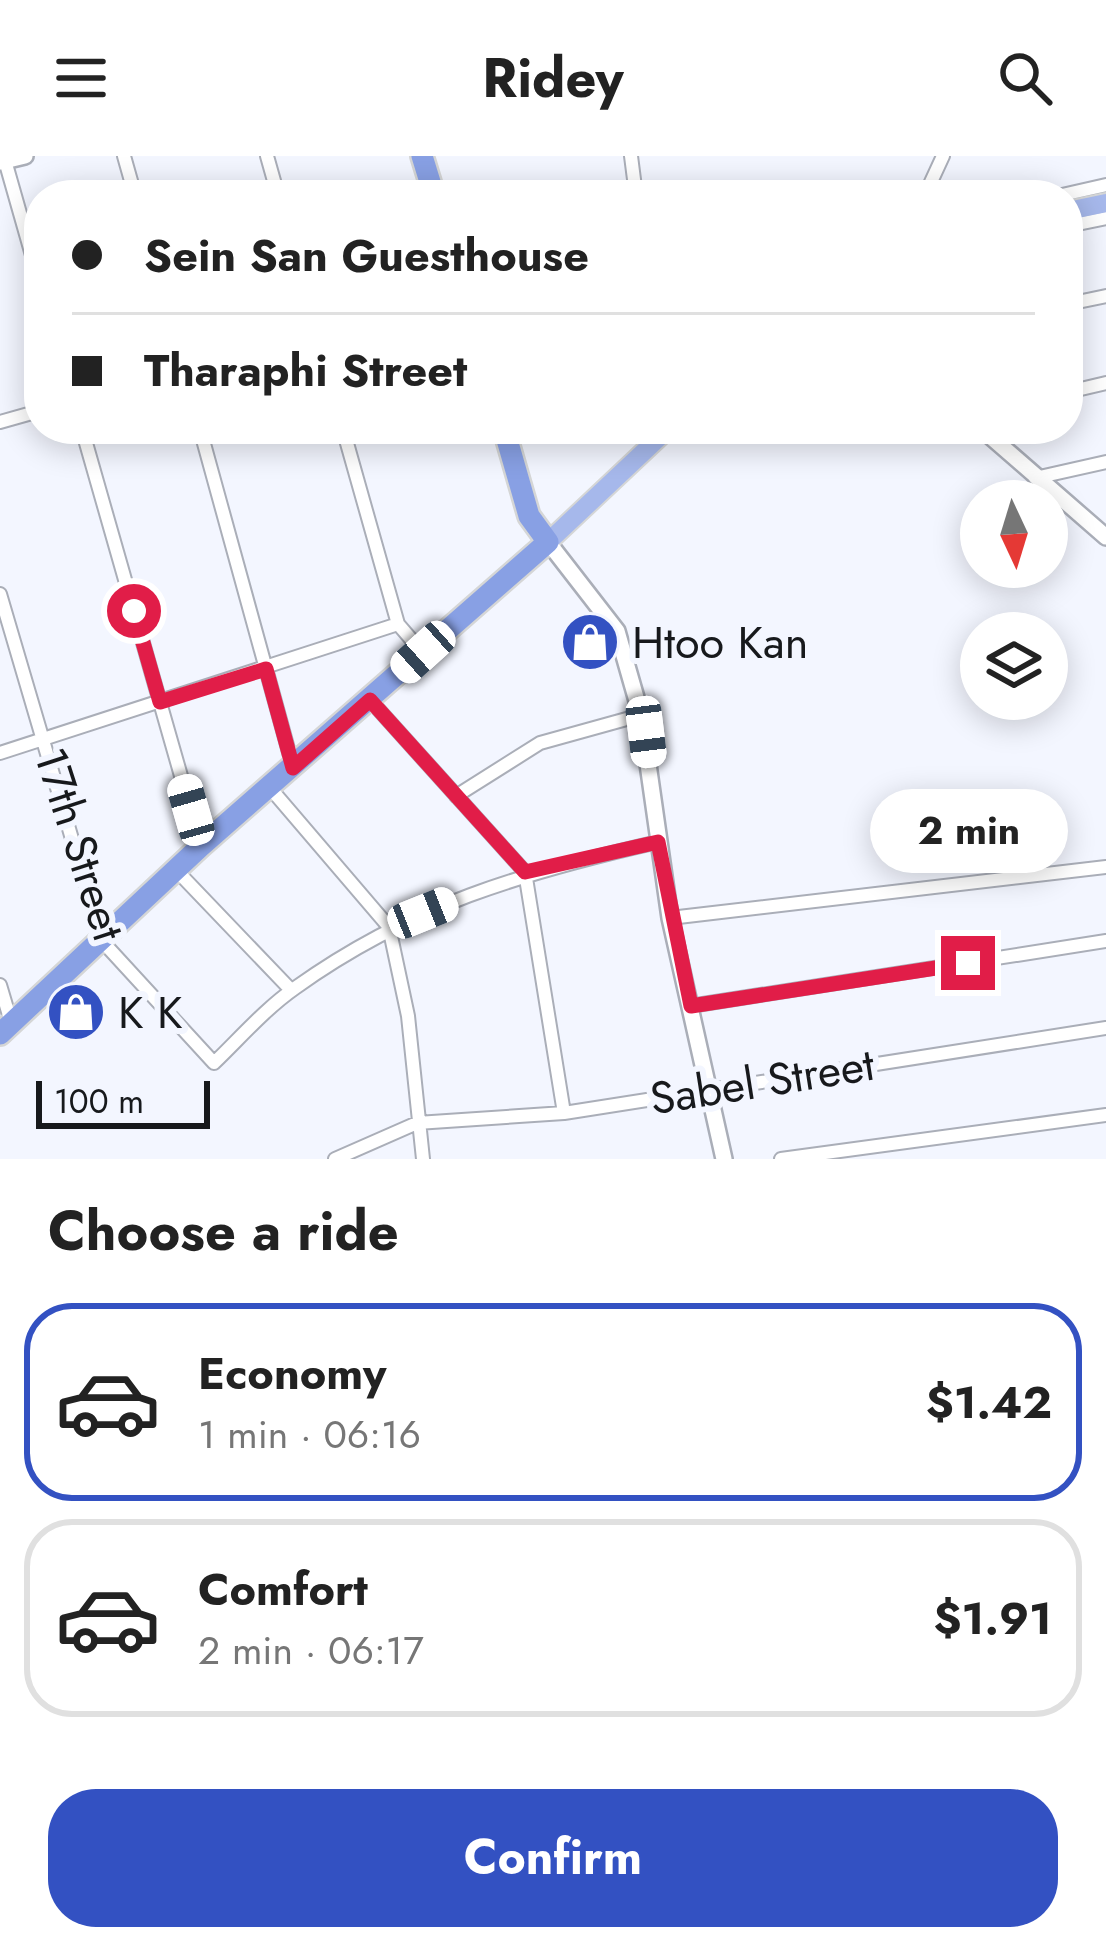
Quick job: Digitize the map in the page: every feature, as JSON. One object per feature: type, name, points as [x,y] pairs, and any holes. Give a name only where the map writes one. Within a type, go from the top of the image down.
[{"type":"highway","points":[[5,1028],[202,846],[548,542],[530,516],[508,444]]},
{"type":"main road","points":[[548,542],[652,444]]},
{"type":"street","points":[[24,230],[3,160],[25,156]]},
{"type":"street","points":[[86,444],[202,846]]},
{"type":"street","points":[[204,444],[293,768]]},
{"type":"street","points":[[347,444],[398,624],[423,652]]},
{"type":"street","points":[[998,444],[1106,538]]},
{"type":"street","points":[[1035,478],[1106,462]]},
{"type":"street","points":[[548,542],[617,631],[641,715],[670,918],[724,1159]]},
{"type":"street","name":"17th Street","points":[[0,594],[102,941],[214,1063],[291,990]]},
{"type":"street","points":[[0,753],[398,624]]},
{"type":"street","points":[[370,700],[525,872],[564,1113]]},
{"type":"street","points":[[456,796],[540,743],[641,715]]},
{"type":"street","points":[[271,789],[389,927],[408,1016],[423,1159]]},
{"type":"street","points":[[178,872],[291,990],[389,927],[525,872],[658,842]]},
{"type":"street","points":[[670,918],[1106,866]]},
{"type":"street","points":[[691,1006],[1106,941]]},
{"type":"street","points":[[0,985],[5,1028]]},
{"type":"street","name":"Sabel Street","points":[[335,1159],[417,1123],[564,1113],[1106,1028]]},
{"type":"street","points":[[781,1159],[1106,1115]]},
{"type":"place","name":"Htoo Kan","points":[[590,642]]},
{"type":"place","name":"K K","points":[[76,1012]]},
{"type":"route","points":[[134,611],[160,702],[266,669],[293,768],[370,700],[525,872],[658,842],[691,1006],[968,963]]}]
